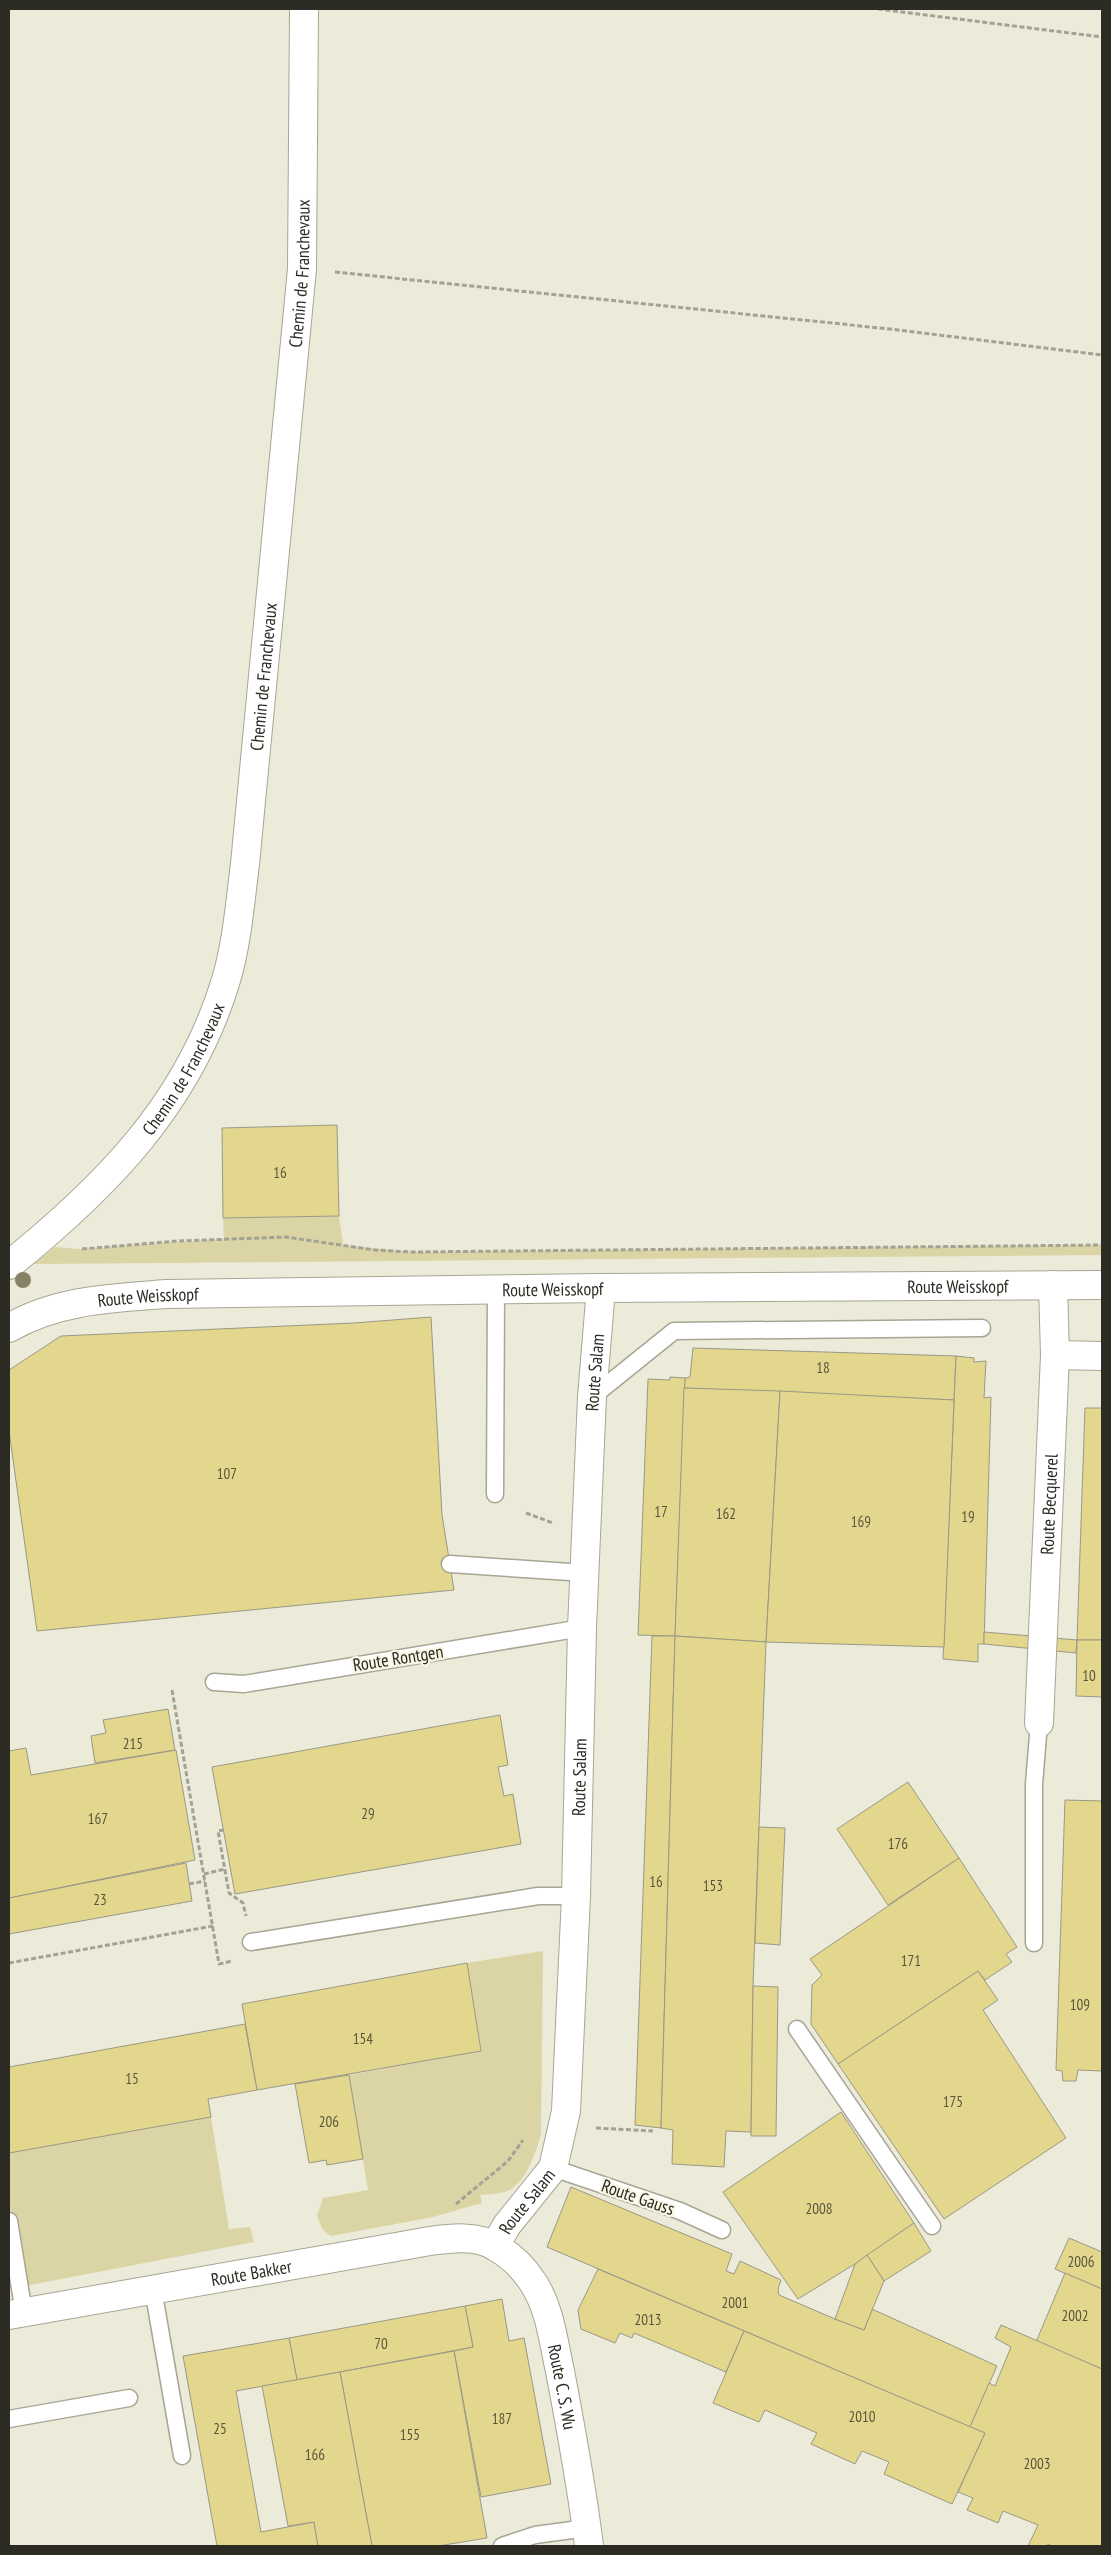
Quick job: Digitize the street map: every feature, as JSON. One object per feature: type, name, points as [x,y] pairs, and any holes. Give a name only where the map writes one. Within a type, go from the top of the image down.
[{"type":"street","name":"Chemin de Franchevaux","points":[[9,1265],[106,1179],[134,1148],[176,1093],[195,1059],[226,981],[234,946],[245,864],[302,269],[304,9]]},
{"type":"street","name":"Route Becquerel","points":[[1039,1723],[1055,1355],[1053,1285]]},
{"type":"street","name":"Route Weisskopf","points":[[9,1328],[47,1311],[110,1298],[166,1294],[496,1289],[1102,1285]]},
{"type":"street","name":"Route Salam","points":[[495,2246],[507,2225],[553,2168],[566,2111],[576,1896],[582,1628],[592,1397],[601,1288]]},
{"type":"street","points":[[1055,1355],[1102,1356]]},
{"type":"street","name":"Route Bakker","points":[[16,2314],[430,2241],[460,2238],[478,2240],[495,2246]]},
{"type":"street","name":"Route C. S. Wu","points":[[495,2246],[522,2268],[533,2282],[550,2322],[588,2537]]},
{"type":"lane","points":[[495,1494],[496,1289]]},
{"type":"lane","points":[[592,1397],[674,1331],[982,1328]]},
{"type":"lane","points":[[450,1564],[585,1573]]},
{"type":"lane","name":"Route Rontgen","points":[[214,1682],[244,1684],[582,1628]]},
{"type":"lane","points":[[1034,1943],[1034,1784],[1039,1723]]},
{"type":"lane","points":[[251,1942],[538,1896],[576,1896]]},
{"type":"lane","points":[[797,2029],[932,2226]]},
{"type":"lane","name":"Route Gauss","points":[[553,2168],[680,2211],[722,2230]]},
{"type":"lane","points":[[9,2221],[16,2314]]},
{"type":"lane","points":[[153,2289],[182,2456]]},
{"type":"lane","points":[[9,2420],[129,2398]]},
{"type":"lane","points":[[502,2546],[535,2535],[588,2537]]},
{"type":"path","points":[[878,9],[1102,37]]},
{"type":"path","points":[[367,275],[622,304],[900,330],[1102,355]]},
{"type":"path","points":[[34,1244],[79,1249],[178,1241],[286,1237],[375,1250],[411,1252],[1102,1244]]},
{"type":"path","points":[[172,1690],[219,1964],[253,1957],[243,1904],[229,1893],[218,1831],[224,1830]]},
{"type":"path","points":[[204,1874],[225,1869]]},
{"type":"path","points":[[189,1884],[205,1881]]},
{"type":"path","points":[[9,1963],[213,1926]]},
{"type":"path","points":[[566,2111],[596,2128],[653,2131]]},
{"type":"path","points":[[430,2241],[432,2223],[508,2161],[523,2139]]},
{"type":"shaded area","points":[[339,1216],[343,1245],[411,1252],[1102,1245],[1102,1255],[34,1264],[55,1247],[79,1249],[224,1239],[223,1218]]},
{"type":"shaded area","points":[[543,1951],[541,2135],[530,2165],[522,2178],[508,2191],[480,2195],[482,2203],[433,2217],[331,2236],[323,2230],[317,2216],[323,2198],[368,2190],[349,2075],[481,2051],[467,1963]]},
{"type":"shaded area","points":[[211,2117],[229,2229],[250,2227],[254,2242],[9,2289],[9,2153]]},
{"type":"building","points":[[337,1125],[339,1216],[223,1218],[222,1128]]},
{"type":"building","points":[[431,1317],[442,1515],[454,1590],[37,1631],[9,1431],[9,1370],[61,1336],[354,1323]]},
{"type":"building","points":[[693,1348],[956,1356],[954,1400],[684,1388],[685,1378],[690,1377]]},
{"type":"building","points":[[956,1356],[974,1358],[974,1362],[986,1361],[984,1398],[991,1397],[984,1644],[978,1644],[978,1662],[943,1659]]},
{"type":"building","points":[[670,1377],[685,1378],[675,1636],[638,1635],[648,1379],[670,1380]]},
{"type":"building","points":[[684,1388],[780,1391],[766,1642],[675,1636]]},
{"type":"building","points":[[780,1391],[954,1400],[944,1647],[766,1642]]},
{"type":"building","points":[[1085,1408],[1102,1408],[1102,1640],[1077,1640]]},
{"type":"building","points":[[984,1632],[1077,1640],[1076,1653],[984,1644]]},
{"type":"building","points":[[652,1636],[675,1636],[661,2128],[635,2125]]},
{"type":"building","points":[[675,1636],[766,1642],[753,1986],[751,2132],[726,2131],[724,2167],[672,2164],[673,2130],[661,2128]]},
{"type":"building","points":[[1077,1640],[1102,1640],[1102,1697],[1076,1696]]},
{"type":"building","points":[[168,1709],[175,1750],[95,1763],[91,1736],[106,1733],[103,1720]]},
{"type":"building","points":[[500,1715],[508,1765],[498,1767],[504,1796],[513,1794],[521,1844],[235,1894],[212,1767]]},
{"type":"building","points":[[26,1748],[31,1775],[176,1750],[195,1860],[9,1898],[9,1751]]},
{"type":"building","points":[[908,1782],[959,1858],[888,1905],[837,1829]]},
{"type":"building","points":[[1065,1800],[1102,1801],[1102,2071],[1078,2070],[1076,2081],[1063,2081],[1062,2071],[1056,2070]]},
{"type":"building","points":[[759,1827],[785,1828],[780,1945],[755,1943]]},
{"type":"building","points":[[959,1858],[1017,1947],[1006,1954],[1012,1962],[985,1980],[978,1971],[838,2064],[811,2024],[812,1985],[822,1975],[810,1959]]},
{"type":"building","points":[[186,1863],[192,1901],[9,1934],[9,1898]]},
{"type":"building","points":[[467,1963],[481,2051],[257,2090],[242,2004]]},
{"type":"building","points":[[978,1971],[998,2000],[983,2010],[1066,2138],[944,2219],[838,2064]]},
{"type":"building","points":[[753,1986],[778,1987],[776,2136],[751,2136]]},
{"type":"building","points":[[245,2024],[257,2090],[208,2099],[211,2117],[9,2153],[9,2067]]},
{"type":"building","points":[[349,2075],[363,2159],[327,2165],[326,2160],[309,2163],[295,2084]]},
{"type":"building","points":[[841,2112],[914,2223],[855,2264],[798,2299],[723,2192]]},
{"type":"building","points":[[571,2187],[732,2254],[726,2271],[734,2274],[740,2261],[781,2280],[778,2289],[779,2295],[835,2319],[864,2330],[872,2309],[997,2366],[970,2427],[547,2247]]},
{"type":"building","points":[[914,2223],[931,2251],[884,2281],[867,2255]]},
{"type":"building","points":[[1069,2238],[1102,2252],[1102,2289],[1055,2269]]},
{"type":"building","points":[[867,2255],[884,2281],[864,2330],[835,2319],[855,2264]]},
{"type":"building","points":[[598,2269],[744,2331],[726,2372],[634,2333],[632,2338],[620,2333],[615,2343],[581,2329],[578,2310]]},
{"type":"building","points":[[1065,2273],[1102,2289],[1102,2369],[1036,2342]]},
{"type":"building","points":[[502,2299],[509,2341],[524,2338],[551,2484],[481,2497],[454,2351],[473,2347],[465,2306]]},
{"type":"building","points":[[465,2306],[473,2347],[297,2380],[289,2338]]},
{"type":"building","points":[[1001,2325],[1102,2369],[1102,2546],[1052,2546],[1048,2544],[1047,2546],[1028,2546],[1038,2525],[1003,2511],[998,2523],[967,2510],[973,2498],[958,2492],[985,2433],[970,2427],[989,2383],[995,2386],[1011,2347],[995,2338]]},
{"type":"building","points":[[744,2331],[985,2433],[952,2504],[884,2474],[889,2462],[862,2451],[855,2464],[811,2444],[817,2433],[765,2410],[759,2422],[713,2403]]},
{"type":"building","points":[[289,2338],[297,2380],[236,2391],[261,2532],[314,2522],[318,2546],[217,2546],[183,2356]]},
{"type":"building","points":[[454,2351],[487,2538],[438,2546],[372,2546],[340,2372]]},
{"type":"building","points":[[340,2372],[372,2546],[318,2546],[314,2522],[288,2526],[262,2386]]}]
